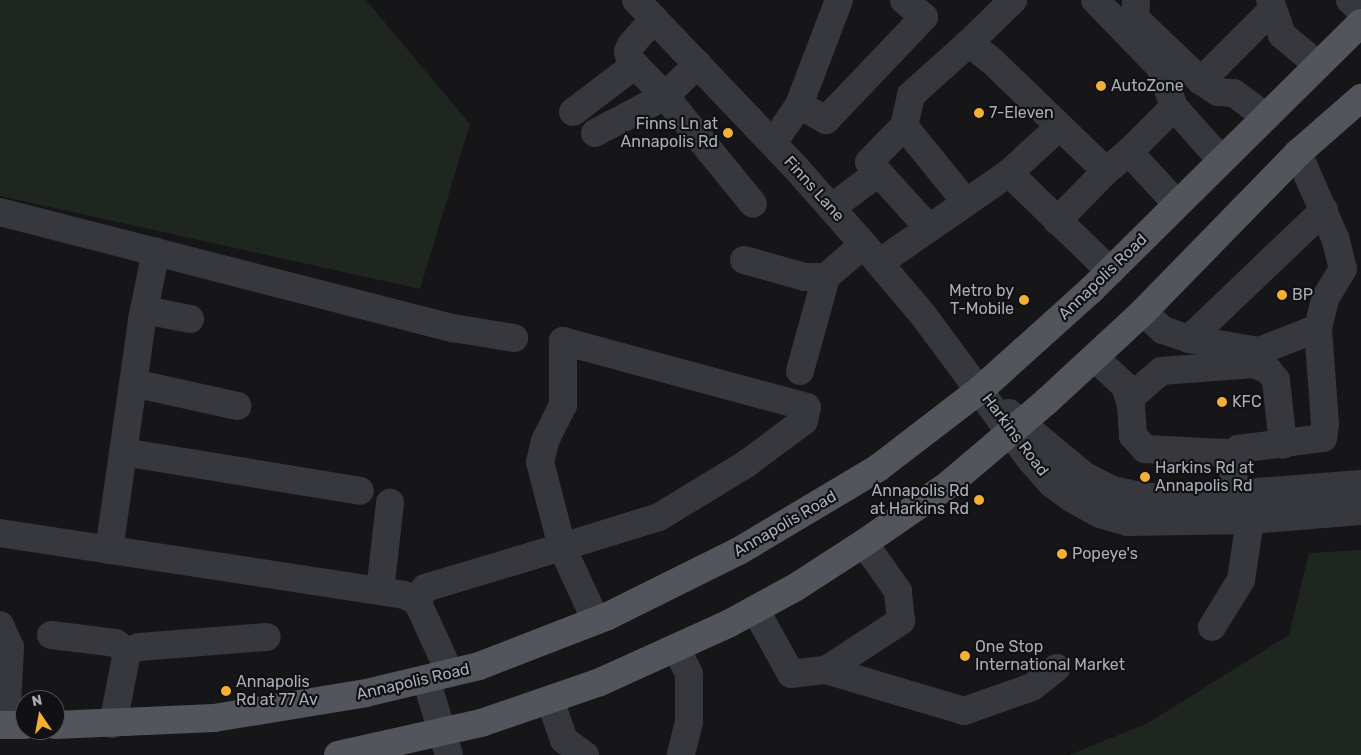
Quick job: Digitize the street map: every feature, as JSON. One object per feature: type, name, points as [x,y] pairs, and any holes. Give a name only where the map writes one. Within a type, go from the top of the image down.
[{"type":"main road","name":"Annapolis Road","points":[[65,725],[214,718],[366,693],[438,676],[530,648],[596,622],[684,580],[802,516],[878,468],[981,389],[1110,271],[1361,23]]},
{"type":"main road","points":[[338,755],[445,744],[676,648],[755,610],[864,543],[948,485],[1095,358],[1143,312],[1298,153],[1361,98]]},
{"type":"street","points":[[773,143],[799,106],[839,0]]},
{"type":"street","points":[[799,106],[826,120],[924,17],[904,0]]},
{"type":"street","points":[[927,226],[869,162],[904,126],[911,96],[1013,0]]},
{"type":"street","points":[[1095,0],[1160,67],[1169,95],[1221,160]]},
{"type":"street","points":[[1136,0],[1135,18],[1201,81],[1218,92],[1234,93],[1265,116]]},
{"type":"street","points":[[1350,0],[1361,11]]},
{"type":"street","points":[[1201,81],[1271,5],[1282,35],[1318,65]]},
{"type":"street","points":[[631,65],[628,51],[645,9]]},
{"type":"street","name":"Finns Lane","points":[[645,9],[773,143],[832,208],[981,389]]},
{"type":"street","points":[[969,43],[1106,172]]},
{"type":"street","points":[[573,112],[631,65],[635,64],[665,96],[753,204]]},
{"type":"street","points":[[595,133],[665,96],[698,64]]},
{"type":"street","points":[[1057,221],[1129,152],[1169,95]]},
{"type":"street","points":[[904,126],[966,201]]},
{"type":"street","points":[[744,260],[805,277],[826,278],[927,226],[1009,173],[1059,126]]},
{"type":"street","points":[[1129,152],[1177,204]]},
{"type":"street","points":[[1232,462],[1238,449],[1283,445],[1323,438],[1325,424],[1318,328],[1326,298],[1343,269],[1324,210],[1298,153]]},
{"type":"street","points":[[832,208],[878,173]]},
{"type":"street","points":[[1009,173],[1110,271]]},
{"type":"street","points":[[1189,339],[1324,210]]},
{"type":"street","points":[[0,212],[453,328],[514,338]]},
{"type":"street","points":[[109,550],[144,310],[156,252]]},
{"type":"street","points":[[800,371],[826,278]]},
{"type":"street","points":[[144,310],[190,319]]},
{"type":"street","points":[[1143,312],[1163,330],[1189,339],[1259,351],[1318,328]]},
{"type":"street","points":[[417,601],[426,588],[562,547],[659,517],[746,464],[804,421],[806,407],[563,340],[563,405],[544,441],[540,462],[562,547],[596,622]]},
{"type":"street","points":[[1095,358],[1131,389],[1133,436],[1145,449],[1226,453],[1232,462],[1235,494]]},
{"type":"street","points":[[1131,389],[1161,371],[1254,364],[1268,370],[1276,380],[1283,445]]},
{"type":"street","points":[[133,384],[238,406]]},
{"type":"street","name":"Harkins Road","points":[[981,389],[1016,428],[1052,484],[1100,514],[1128,522],[1250,520],[1361,511]]},
{"type":"street","name":"Harkins Road","points":[[1016,428],[1085,476],[1112,490],[1145,497],[1235,494],[1361,484]]},
{"type":"street","points":[[124,452],[360,491]]},
{"type":"street","points":[[380,591],[390,503]]},
{"type":"street","points":[[1212,626],[1242,580],[1250,520]]},
{"type":"street","points":[[0,533],[380,591],[404,595],[417,601],[438,676],[445,744]]},
{"type":"street","points":[[826,670],[901,621],[898,591],[864,543]]},
{"type":"street","points":[[755,610],[791,674],[826,670],[964,711],[1032,687],[1056,668]]},
{"type":"street","points":[[0,625],[10,647],[4,674],[10,725]]},
{"type":"street","points":[[51,636],[116,643],[127,652]]},
{"type":"street","points":[[127,652],[139,647],[267,637]]},
{"type":"street","points":[[676,648],[689,674],[689,722],[681,755]]},
{"type":"street","points":[[113,724],[127,652]]},
{"type":"street","points":[[550,700],[564,740],[584,755]]},
{"type":"shaded area","points":[[0,0],[366,0],[470,124],[420,289],[0,196]]},
{"type":"shaded area","points":[[1361,550],[1361,755],[1069,755],[1148,723],[1289,635],[1309,553]]},
{"type":"place","name":"AutoZone","points":[[1101,86]]},
{"type":"place","name":"7-Eleven","points":[[979,113]]},
{"type":"place","name":"Finns Ln at Annapolis Rd","points":[[728,133]]},
{"type":"place","name":"BP","points":[[1282,295]]},
{"type":"place","name":"Metro by T-Mobile","points":[[1024,300]]},
{"type":"place","name":"KFC","points":[[1222,402]]},
{"type":"place","name":"Harkins Rd at Annapolis Rd","points":[[1145,477]]},
{"type":"place","name":"Annapolis Rd at Harkins Rd","points":[[979,500]]},
{"type":"place","name":"Popeye's","points":[[1062,554]]},
{"type":"place","name":"One Stop International Market","points":[[965,656]]},
{"type":"place","name":"Annapolis Rd at 77 Av","points":[[226,691]]}]
